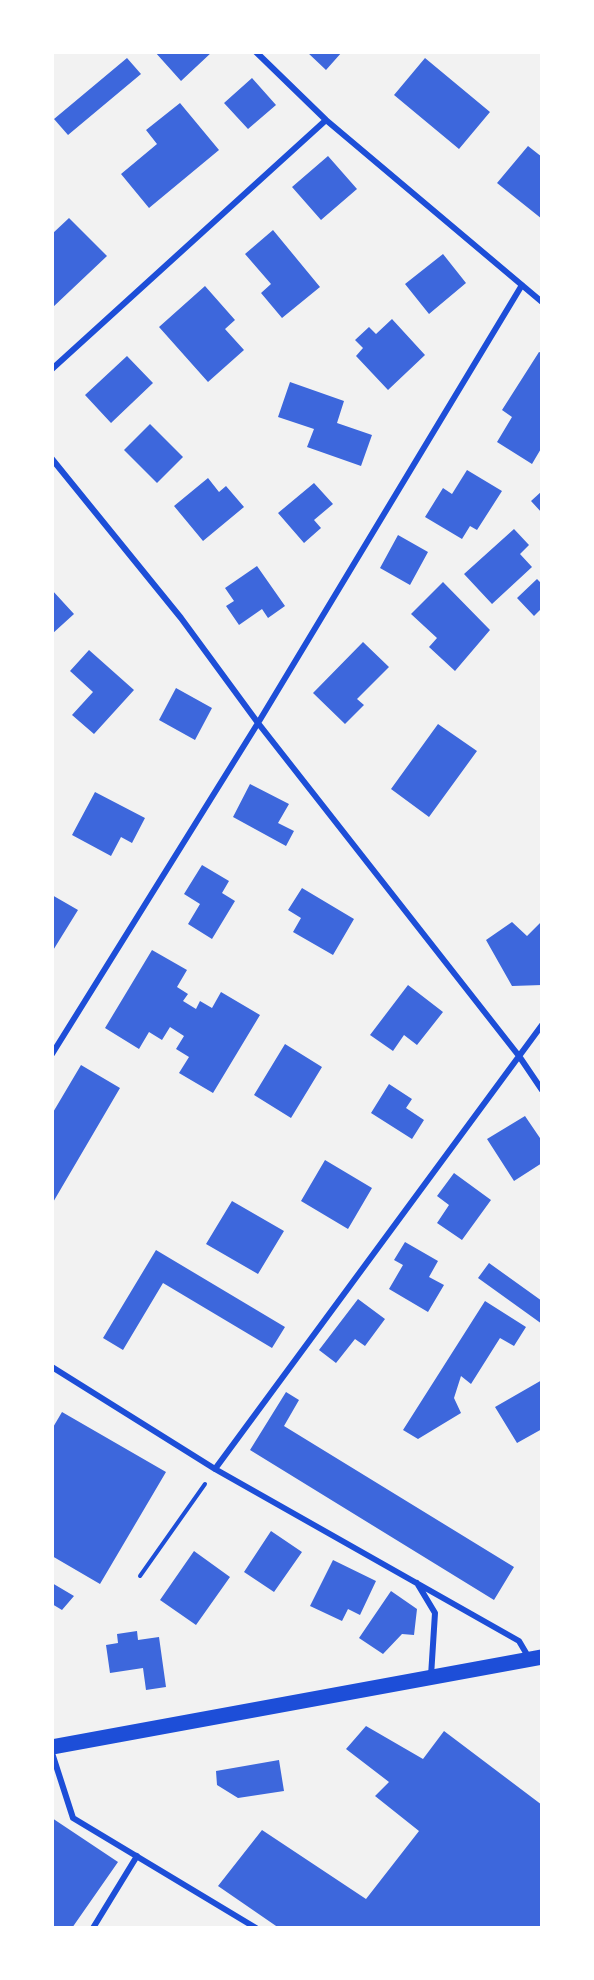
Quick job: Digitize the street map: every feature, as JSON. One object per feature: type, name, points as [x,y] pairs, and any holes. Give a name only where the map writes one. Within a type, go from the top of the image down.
[{"type":"main road","points":[[52,1747],[536,1658]]},
{"type":"street","points":[[256,52],[326,120],[542,302]]},
{"type":"street","points":[[52,369],[326,120]]},
{"type":"street","points":[[52,1054],[258,723],[522,285]]},
{"type":"street","points":[[52,459],[181,618],[258,723],[519,1056],[542,1090]]},
{"type":"street","points":[[215,1469],[542,1025]]},
{"type":"street","points":[[52,1366],[215,1469],[519,1641],[536,1658]]},
{"type":"street","points":[[417,1583],[435,1613],[431,1677]]},
{"type":"street","points":[[52,1753],[73,1818],[256,1928]]},
{"type":"street","points":[[93,1928],[137,1856]]},
{"type":"path","points":[[140,1576],[215,1469]]},
{"type":"building","points":[[155,52],[212,52],[181,81]]},
{"type":"building","points":[[307,52],[342,52],[326,70]]},
{"type":"building","points":[[127,58],[141,74],[68,135],[54,119]]},
{"type":"building","points":[[425,58],[490,112],[459,149],[394,95]]},
{"type":"building","points":[[252,78],[276,105],[248,129],[224,103]]},
{"type":"building","points":[[180,103],[219,150],[149,208],[121,174],[157,144],[146,130]]},
{"type":"building","points":[[528,146],[542,157],[542,219],[497,183]]},
{"type":"building","points":[[328,156],[357,189],[321,220],[292,187]]},
{"type":"building","points":[[69,218],[107,256],[52,308],[52,234]]},
{"type":"building","points":[[273,230],[320,287],[282,318],[261,293],[271,284],[245,254]]},
{"type":"building","points":[[443,254],[466,283],[429,314],[405,284]]},
{"type":"building","points":[[205,286],[235,320],[225,329],[244,350],[208,382],[159,327]]},
{"type":"building","points":[[392,319],[425,355],[388,390],[356,356],[363,348],[355,340],[369,327],[376,334]]},
{"type":"building","points":[[539,352],[542,353],[542,447],[532,464],[497,442],[512,417],[502,410]]},
{"type":"building","points":[[127,356],[153,383],[111,423],[85,395]]},
{"type":"building","points":[[290,382],[344,401],[337,423],[372,435],[361,466],[307,447],[314,429],[278,417]]},
{"type":"building","points":[[150,424],[183,457],[157,483],[124,450]]},
{"type":"building","points":[[467,470],[502,491],[477,530],[470,526],[462,539],[425,517],[443,488],[452,494]]},
{"type":"building","points":[[208,478],[219,492],[226,486],[244,507],[203,541],[174,506]]},
{"type":"building","points":[[314,483],[333,504],[314,520],[321,528],[304,543],[278,513]]},
{"type":"building","points":[[542,491],[542,513],[531,501]]},
{"type":"building","points":[[514,529],[529,545],[520,554],[532,567],[492,604],[464,574]]},
{"type":"building","points":[[398,535],[428,552],[410,585],[380,568]]},
{"type":"building","points":[[257,566],[285,606],[268,618],[262,609],[239,625],[226,606],[234,601],[225,588]]},
{"type":"building","points":[[537,579],[542,584],[542,608],[534,616],[517,598]]},
{"type":"building","points":[[443,582],[490,630],[455,671],[429,647],[437,638],[411,614]]},
{"type":"building","points":[[52,590],[74,614],[52,634]]},
{"type":"building","points":[[363,642],[389,667],[357,699],[364,705],[345,724],[313,693]]},
{"type":"building","points":[[89,650],[134,690],[94,734],[72,715],[93,692],[70,671]]},
{"type":"building","points":[[176,688],[212,708],[195,740],[159,720]]},
{"type":"building","points":[[438,724],[477,751],[429,817],[391,789]]},
{"type":"building","points":[[250,784],[289,804],[278,823],[294,831],[286,846],[233,817]]},
{"type":"building","points":[[95,792],[145,818],[132,843],[121,837],[111,856],[72,835]]},
{"type":"building","points":[[202,865],[229,881],[222,893],[235,901],[212,939],[188,924],[200,904],[184,894]]},
{"type":"building","points":[[302,888],[354,919],[333,955],[293,932],[301,918],[288,910]]},
{"type":"building","points":[[52,895],[78,910],[52,952]]},
{"type":"building","points":[[542,921],[542,985],[512,986],[486,940],[512,922],[527,936]]},
{"type":"building","points":[[152,950],[187,970],[177,987],[188,994],[183,1001],[196,1009],[200,1001],[212,1008],[221,992],[260,1015],[213,1093],[179,1073],[189,1057],[176,1049],[184,1036],[170,1027],[162,1040],[149,1032],[139,1049],[105,1028]]},
{"type":"building","points":[[408,985],[443,1012],[417,1045],[404,1035],[393,1051],[370,1035]]},
{"type":"building","points":[[285,1044],[322,1067],[291,1118],[254,1095]]},
{"type":"building","points":[[81,1065],[120,1088],[52,1204],[52,1114]]},
{"type":"building","points":[[389,1084],[412,1099],[406,1108],[424,1120],[412,1139],[371,1113]]},
{"type":"building","points":[[525,1116],[542,1141],[542,1163],[514,1181],[487,1139]]},
{"type":"building","points":[[325,1160],[372,1188],[348,1229],[301,1201]]},
{"type":"building","points":[[454,1173],[491,1200],[462,1240],[437,1223],[449,1205],[437,1196]]},
{"type":"building","points":[[232,1201],[284,1231],[258,1274],[206,1244]]},
{"type":"building","points":[[405,1242],[438,1261],[429,1277],[444,1285],[428,1312],[389,1289],[403,1265],[394,1260]]},
{"type":"building","points":[[156,1250],[285,1327],[272,1348],[163,1283],[123,1350],[103,1338]]},
{"type":"building","points":[[489,1263],[542,1301],[542,1324],[478,1278]]},
{"type":"building","points":[[358,1299],[385,1319],[365,1346],[355,1339],[336,1363],[319,1350]]},
{"type":"building","points":[[485,1301],[526,1327],[514,1346],[500,1338],[471,1384],[461,1376],[454,1398],[461,1413],[418,1439],[403,1430]]},
{"type":"building","points":[[542,1380],[542,1429],[517,1443],[495,1407]]},
{"type":"building","points":[[286,1392],[299,1400],[284,1426],[514,1567],[494,1600],[250,1450]]},
{"type":"building","points":[[62,1412],[166,1472],[100,1584],[52,1556],[52,1429]]},
{"type":"building","points":[[271,1531],[302,1552],[274,1592],[244,1572]]},
{"type":"building","points":[[194,1551],[230,1577],[196,1625],[160,1600]]},
{"type":"building","points":[[333,1560],[376,1581],[360,1615],[348,1609],[342,1621],[310,1606]]},
{"type":"building","points":[[52,1583],[74,1596],[62,1610],[52,1604]]},
{"type":"building","points":[[391,1591],[417,1609],[414,1635],[402,1634],[383,1654],[359,1638]]},
{"type":"building","points":[[137,1631],[138,1640],[159,1637],[166,1687],[146,1690],[143,1668],[110,1673],[106,1645],[118,1643],[117,1634]]},
{"type":"building","points":[[366,1726],[423,1759],[444,1731],[542,1805],[542,1928],[279,1928],[218,1886],[262,1830],[366,1899],[419,1831],[375,1796],[389,1782],[346,1749]]},
{"type":"building","points":[[279,1760],[284,1791],[238,1798],[217,1785],[216,1771]]},
{"type":"building","points":[[52,1818],[118,1862],[72,1928],[52,1928]]}]
